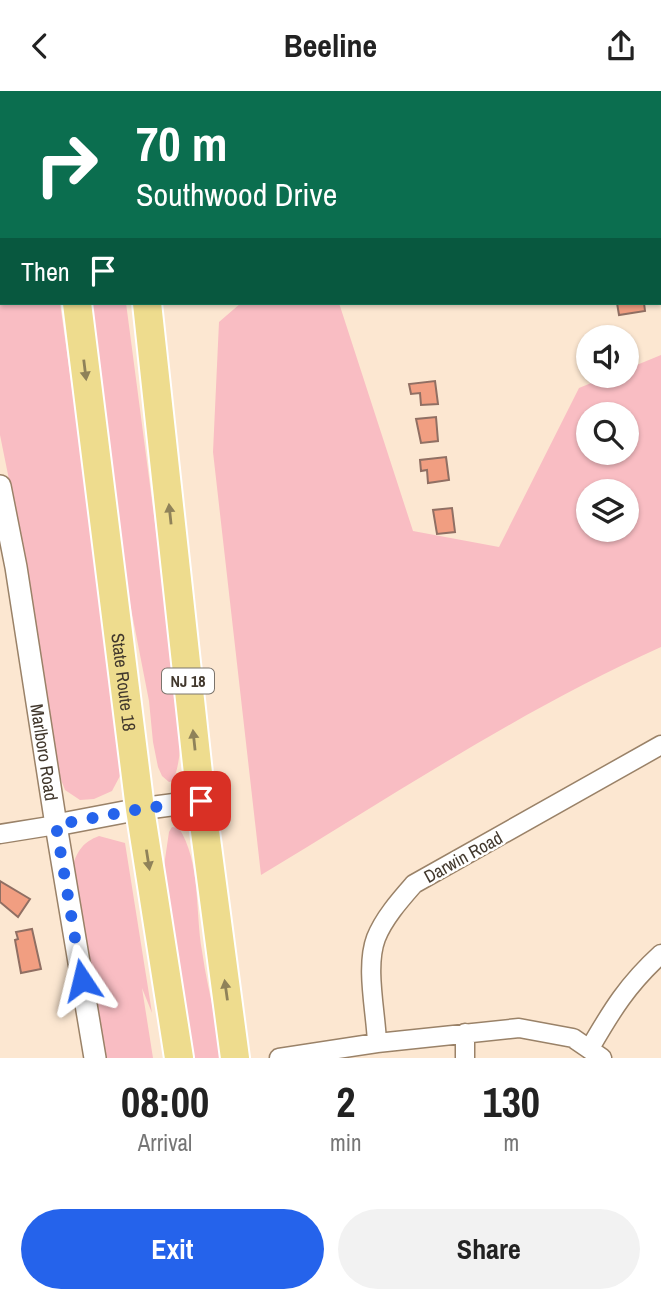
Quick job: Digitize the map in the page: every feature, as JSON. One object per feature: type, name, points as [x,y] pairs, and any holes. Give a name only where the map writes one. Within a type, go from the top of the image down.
[{"type":"highway","name":"State Route 18","points":[[77,305],[140,809],[179,1058]]},
{"type":"highway","name":"NJ 18","points":[[147,305],[201,801],[235,1058]]},
{"type":"street","name":"Marlboro Road","points":[[0,486],[16,566],[95,1058]]},
{"type":"street","name":"Darwin Road","points":[[377,1043],[371,963],[376,938],[394,907],[414,884],[661,745]]},
{"type":"street","points":[[0,834],[201,801]]},
{"type":"street","points":[[279,1058],[377,1043],[519,1028],[573,1038],[596,1053],[611,1013],[635,978],[661,954]]},
{"type":"street","points":[[465,1033],[465,1058]]},
{"type":"shaded area","points":[[0,305],[60,305],[87,495],[121,774],[112,791],[94,799],[80,800],[65,790],[60,777],[22,544],[0,435]]},
{"type":"shaded area","points":[[89,305],[126,305],[179,706],[180,753],[173,781],[169,782],[158,767],[149,701],[126,583]]},
{"type":"shaded area","points":[[239,305],[340,305],[413,531],[499,547],[579,388],[639,388],[639,364],[661,355],[661,647],[507,726],[261,875],[213,452],[219,322]]},
{"type":"shaded area","points":[[172,827],[179,828],[191,856],[204,964],[223,1058],[187,1058],[164,866]]},
{"type":"shaded area","points":[[99,836],[125,843],[152,1013],[142,988],[153,1058],[105,1058],[72,867],[82,847]]},
{"type":"building","points":[[617,305],[644,305],[645,311],[619,315]]},
{"type":"building","points":[[435,381],[438,404],[421,405],[420,393],[411,394],[409,384]]},
{"type":"building","points":[[436,417],[438,441],[421,443],[416,419]]},
{"type":"building","points":[[446,457],[449,480],[428,483],[427,470],[421,471],[420,460]]},
{"type":"building","points":[[452,508],[455,532],[437,534],[433,510]]},
{"type":"building","points":[[0,881],[30,899],[18,917],[0,902]]},
{"type":"building","points":[[32,929],[41,969],[21,973],[16,932]]},
{"type":"route","points":[[82,980],[56,825],[201,801]]}]
